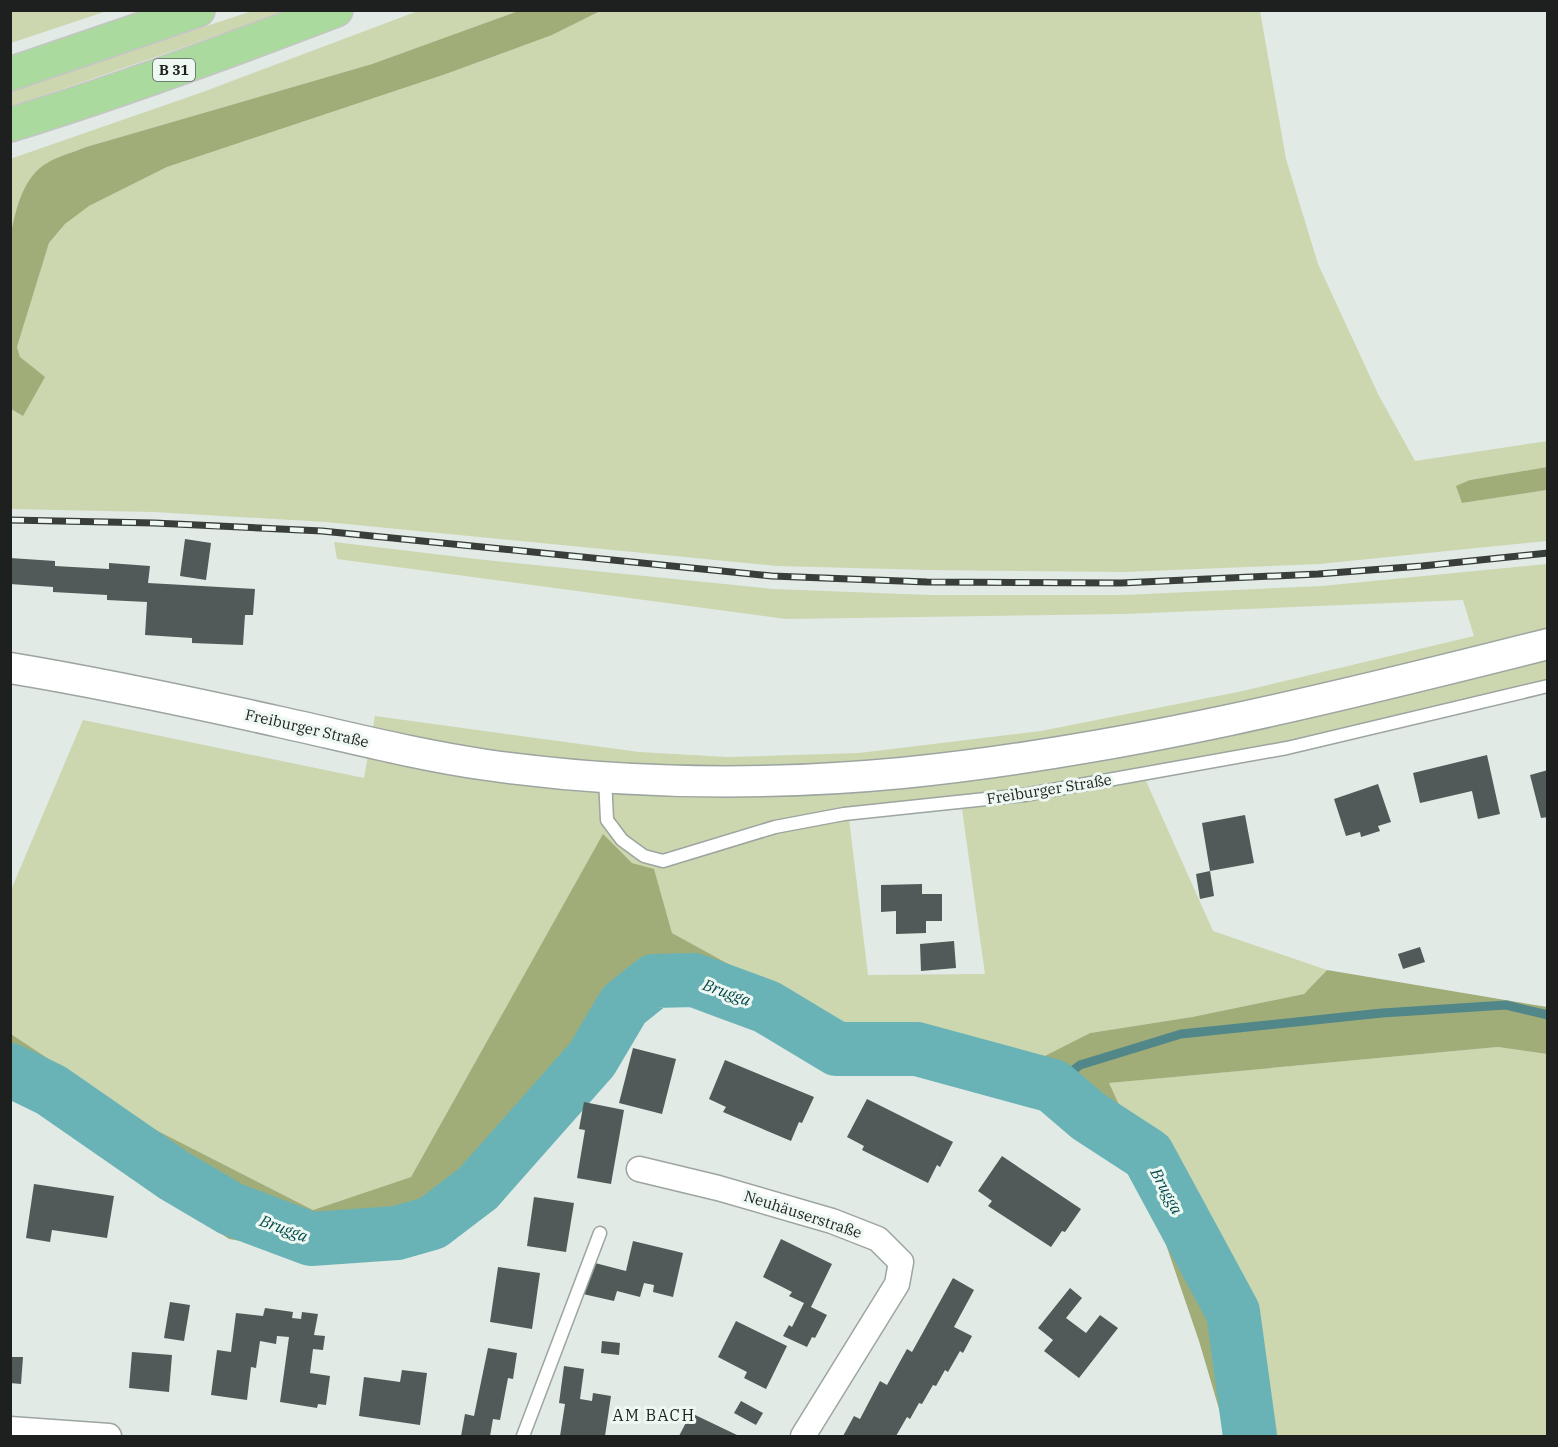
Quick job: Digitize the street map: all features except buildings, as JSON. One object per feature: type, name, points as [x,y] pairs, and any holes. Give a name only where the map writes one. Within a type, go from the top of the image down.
[{"type":"highway","points":[[10,74],[198,10]]},
{"type":"highway","name":"B 31","points":[[10,125],[247,45],[336,10]]},
{"type":"street","name":"Freiburger Straße","points":[[10,668],[191,702],[378,744],[486,765],[605,777],[695,781],[900,773],[1010,760],[1160,734],[1306,703],[1548,644]]},
{"type":"street","name":"Neuhäuserstraße","points":[[639,1169],[718,1188],[832,1221],[878,1239],[901,1262],[897,1284],[803,1437]]},
{"type":"street","points":[[10,1429],[109,1437]]},
{"type":"lane","name":"Freiburger Straße","points":[[605,777],[607,820],[622,840],[644,856],[663,861],[775,827],[844,814],[1024,795],[1287,748],[1548,686]]},
{"type":"lane","points":[[523,1437],[600,1233]]},
{"type":"green space","points":[[11,10],[107,10],[107,11],[11,43]]},
{"type":"green space","points":[[600,10],[1260,11],[1286,159],[1318,264],[1379,396],[1415,461],[1548,441],[1547,467],[1470,480],[1462,503],[1547,490],[1547,541],[1319,564],[1124,572],[930,570],[777,566],[326,522],[154,512],[11,509],[11,409],[23,416],[20,357],[17,347],[49,243],[65,224],[89,206],[167,167],[446,74],[552,35]]},
{"type":"green space","points":[[252,11],[288,11],[11,107],[10,91]]},
{"type":"green space","points":[[418,11],[518,11],[372,64],[86,147],[56,158],[39,169],[26,185],[18,204],[11,233],[10,159],[200,93]]},
{"type":"green space","points":[[518,11],[600,11],[552,35],[446,74],[167,167],[89,206],[65,224],[49,243],[17,347],[20,357],[45,377],[23,416],[11,409],[11,233],[22,194],[32,176],[39,169],[56,158],[86,147],[372,64]]},
{"type":"green space","points":[[1547,467],[1547,490],[1462,503],[1456,486],[1470,480]]},
{"type":"green space","points":[[334,542],[773,589],[930,595],[1123,595],[1322,586],[1547,564],[1547,692],[1290,753],[1146,781],[1213,931],[1327,970],[1304,994],[1192,1017],[1090,1033],[1029,1064],[943,1036],[852,1032],[672,933],[654,870],[632,863],[603,835],[411,1177],[313,1210],[156,1130],[11,1034],[11,890],[83,720],[364,778],[375,716],[639,752],[727,757],[859,753],[1041,731],[1243,691],[1474,636],[1463,600],[1124,614],[786,619],[337,559]],"holes":[[[962,809],[985,974],[868,975],[849,819]]]},
{"type":"green space","points":[[603,834],[632,863],[654,869],[672,933],[852,1032],[943,1036],[1029,1064],[1090,1033],[1192,1017],[1304,994],[1327,970],[1547,1007],[1547,1054],[1498,1047],[1109,1083],[1121,1109],[1146,1132],[1212,1229],[1233,1284],[1266,1436],[1227,1436],[1199,1341],[1147,1189],[1088,1132],[1032,1102],[929,1073],[818,1058],[678,987],[634,1007],[599,1060],[494,1189],[420,1244],[326,1255],[229,1239],[11,1093],[11,1034],[156,1130],[313,1210],[411,1177]]},
{"type":"green space","points":[[1498,1047],[1547,1054],[1547,1436],[1266,1436],[1233,1284],[1212,1229],[1146,1132],[1121,1109],[1108,1083]]},
{"type":"waterway","name":"Brugga","points":[[10,1070],[51,1090],[175,1176],[231,1209],[311,1239],[397,1233],[432,1223],[478,1188],[592,1059],[624,1005],[654,981],[694,980],[767,1007],[837,1049],[917,1049],[1053,1086],[1088,1116],[1148,1155],[1233,1312],[1250,1436]]},
{"type":"waterway","points":[[1053,1086],[1080,1065],[1181,1034],[1382,1013],[1506,1005],[1548,1015]]},
{"type":"railway","points":[[10,520],[154,523],[322,531],[772,576],[927,582],[1121,583],[1318,574],[1548,553]]},
{"type":"district","name":"AM BACH","points":[[654,1415]]}]
